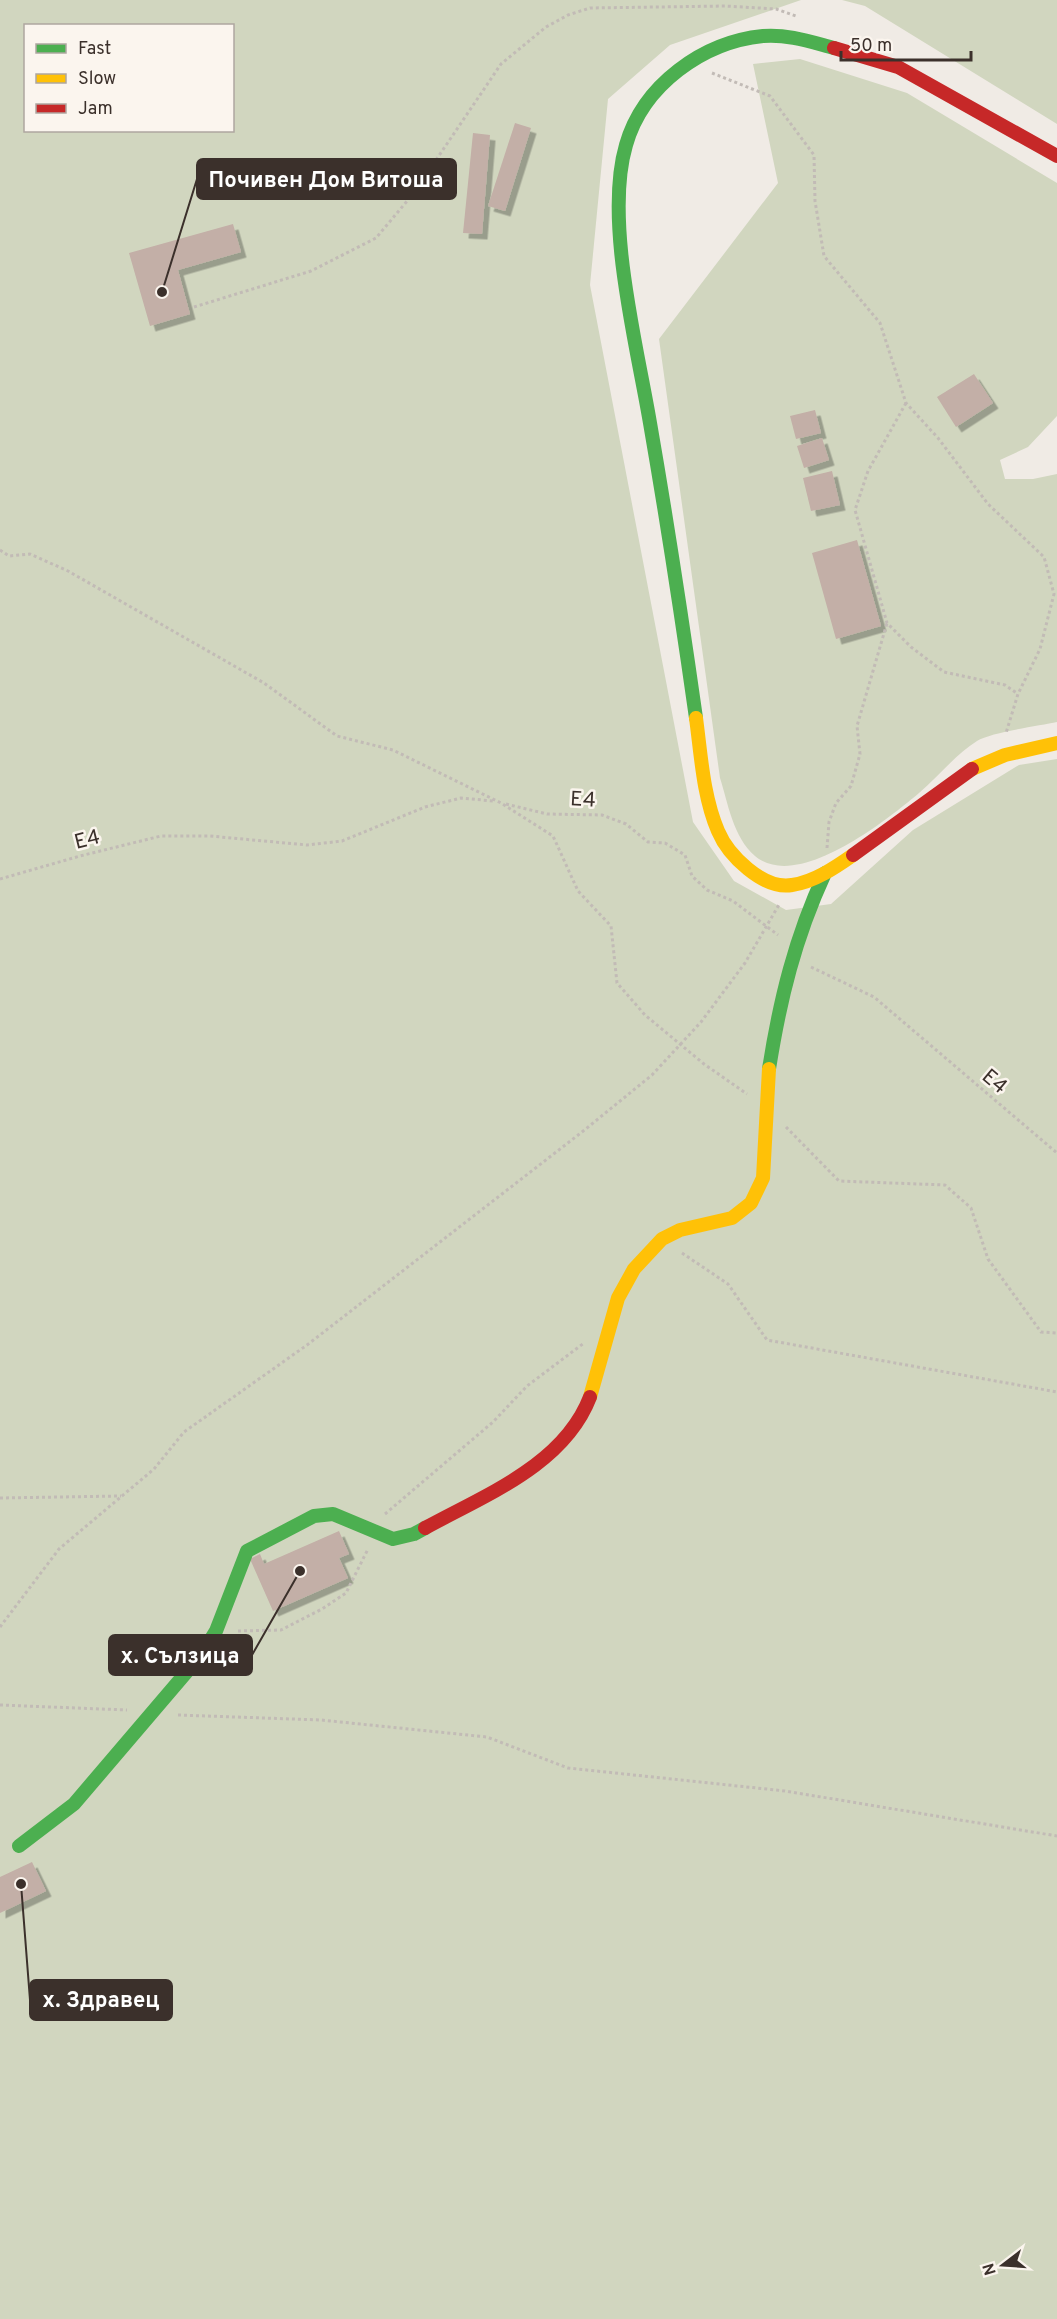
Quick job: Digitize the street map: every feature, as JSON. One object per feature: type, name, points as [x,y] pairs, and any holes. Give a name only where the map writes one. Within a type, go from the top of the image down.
[{"type":"street","points":[[1057,156],[898,67],[802,39],[764,36],[733,42],[681,66],[659,87],[640,113],[626,144],[620,177],[618,209],[623,262],[669,532],[709,798],[718,831],[731,854],[759,878],[789,886],[825,873],[973,768],[1015,752],[1057,742]]},
{"type":"street","points":[[19,1846],[74,1804],[202,1654],[216,1631],[247,1551],[314,1516],[333,1514],[393,1539],[414,1534],[509,1481],[559,1447],[582,1418],[597,1379],[618,1298],[634,1269],[662,1239],[680,1230],[732,1218],[751,1203],[763,1178],[766,1107],[779,1004],[807,912],[825,873]]},
{"type":"path","points":[[194,307],[311,271],[376,238],[413,194],[501,64],[546,27],[568,15],[590,8],[724,6],[776,9],[804,21]]},
{"type":"path","points":[[681,66],[727,77],[770,96],[814,155],[815,201],[824,256],[880,323],[906,403],[938,438],[988,504],[1044,557],[1054,594],[1040,649],[1018,694],[1010,728],[1005,736]]},
{"type":"path","points":[[906,403],[868,471],[855,510],[888,623],[911,647],[944,672],[1005,685],[1018,694]]},
{"type":"path","points":[[0,550],[9,556],[30,554],[68,571],[264,683],[337,736],[393,750],[501,802],[553,836],[578,891],[611,926],[617,983],[645,1015],[704,1064],[766,1107],[839,1181],[945,1185],[971,1208],[988,1259],[1041,1332],[1057,1333]]},
{"type":"path","points":[[825,873],[829,822],[836,803],[851,786],[860,754],[857,726],[888,623]]},
{"type":"path","name":"E4","points":[[0,879],[80,855],[161,836],[210,836],[306,845],[342,841],[425,807],[461,798],[480,798],[547,814],[602,814],[626,824],[648,842],[665,843],[685,855],[692,876],[707,890],[733,901],[748,914],[769,926],[812,967],[874,997],[1057,1153]]},
{"type":"path","points":[[0,1627],[60,1549],[154,1468],[184,1432],[307,1345],[652,1075],[701,1022],[769,926],[789,886]]},
{"type":"path","points":[[662,1239],[728,1284],[767,1340],[1057,1392]]},
{"type":"path","points":[[216,1631],[281,1630],[322,1609],[346,1593],[363,1562],[373,1532],[389,1508],[492,1422],[527,1386],[581,1347],[587,1339]]},
{"type":"path","points":[[0,1498],[122,1496]]},
{"type":"path","points":[[0,1705],[106,1708],[149,1714],[321,1720],[487,1737],[568,1768],[785,1791],[1057,1836]]},
{"type":"green space","points":[[0,0],[801,0],[670,45],[608,99],[590,285],[693,822],[734,881],[786,910],[831,904],[913,830],[1019,765],[1057,759],[1057,2319],[0,2319]]},
{"type":"green space","points":[[842,0],[1057,0],[1057,124],[865,6]]},
{"type":"green space","points":[[800,59],[907,93],[1057,183],[1057,416],[1028,447],[1000,460],[1005,479],[1033,479],[1057,474],[1057,722],[1004,732],[977,741],[886,819],[841,848],[817,859],[794,865],[773,865],[755,856],[741,839],[732,819],[720,778],[659,339],[778,183],[753,64]]},
{"type":"building","points":[[515,123],[531,128],[505,211],[488,206]]},
{"type":"building","points":[[473,133],[490,135],[482,234],[463,233]]},
{"type":"building","points":[[233,224],[241,252],[178,270],[190,314],[150,326],[129,253]]},
{"type":"building","points":[[974,374],[993,403],[956,427],[937,397]]},
{"type":"building","points":[[815,410],[821,433],[796,439],[790,416]]},
{"type":"building","points":[[822,438],[829,460],[804,468],[797,446]]},
{"type":"building","points":[[832,471],[840,505],[811,511],[803,478]]},
{"type":"building","points":[[857,540],[881,626],[836,639],[812,553]]},
{"type":"building","points":[[339,1531],[349,1554],[339,1558],[348,1578],[273,1611],[250,1559],[260,1554],[264,1564]]},
{"type":"building","points":[[32,1862],[46,1891],[0,1913],[0,1877]]},
{"type":"traffic: fast","points":[[696,718],[680,607],[620,245],[620,175],[626,145],[634,123],[661,86],[678,70],[719,47],[763,36],[781,36],[834,48]]},
{"type":"traffic: fast","points":[[769,1069],[790,969],[805,921],[825,873]]},
{"type":"traffic: fast","points":[[19,1846],[74,1804],[202,1654],[216,1631],[247,1551],[314,1516],[333,1514],[393,1539],[414,1534],[425,1528]]},
{"type":"traffic: slow","points":[[696,718],[703,775],[713,818],[723,840],[748,869],[770,882],[792,885],[816,877],[853,855]]},
{"type":"traffic: slow","points":[[972,769],[1005,755],[1057,743]]},
{"type":"traffic: slow","points":[[590,1397],[618,1298],[634,1269],[662,1239],[680,1230],[732,1218],[751,1203],[763,1178],[769,1069]]},
{"type":"traffic: jam","points":[[834,48],[898,67],[1057,156]]},
{"type":"traffic: jam","points":[[853,855],[972,769]]},
{"type":"traffic: jam","points":[[425,1528],[497,1490],[542,1460],[562,1442],[578,1421],[590,1397]]},
{"type":"place","name":"Почивен Дом Витоша","points":[[162,292]]},
{"type":"place","name":"х. Сълзица","points":[[300,1571]]},
{"type":"place","name":"х. Здравец","points":[[21,1884]]}]
